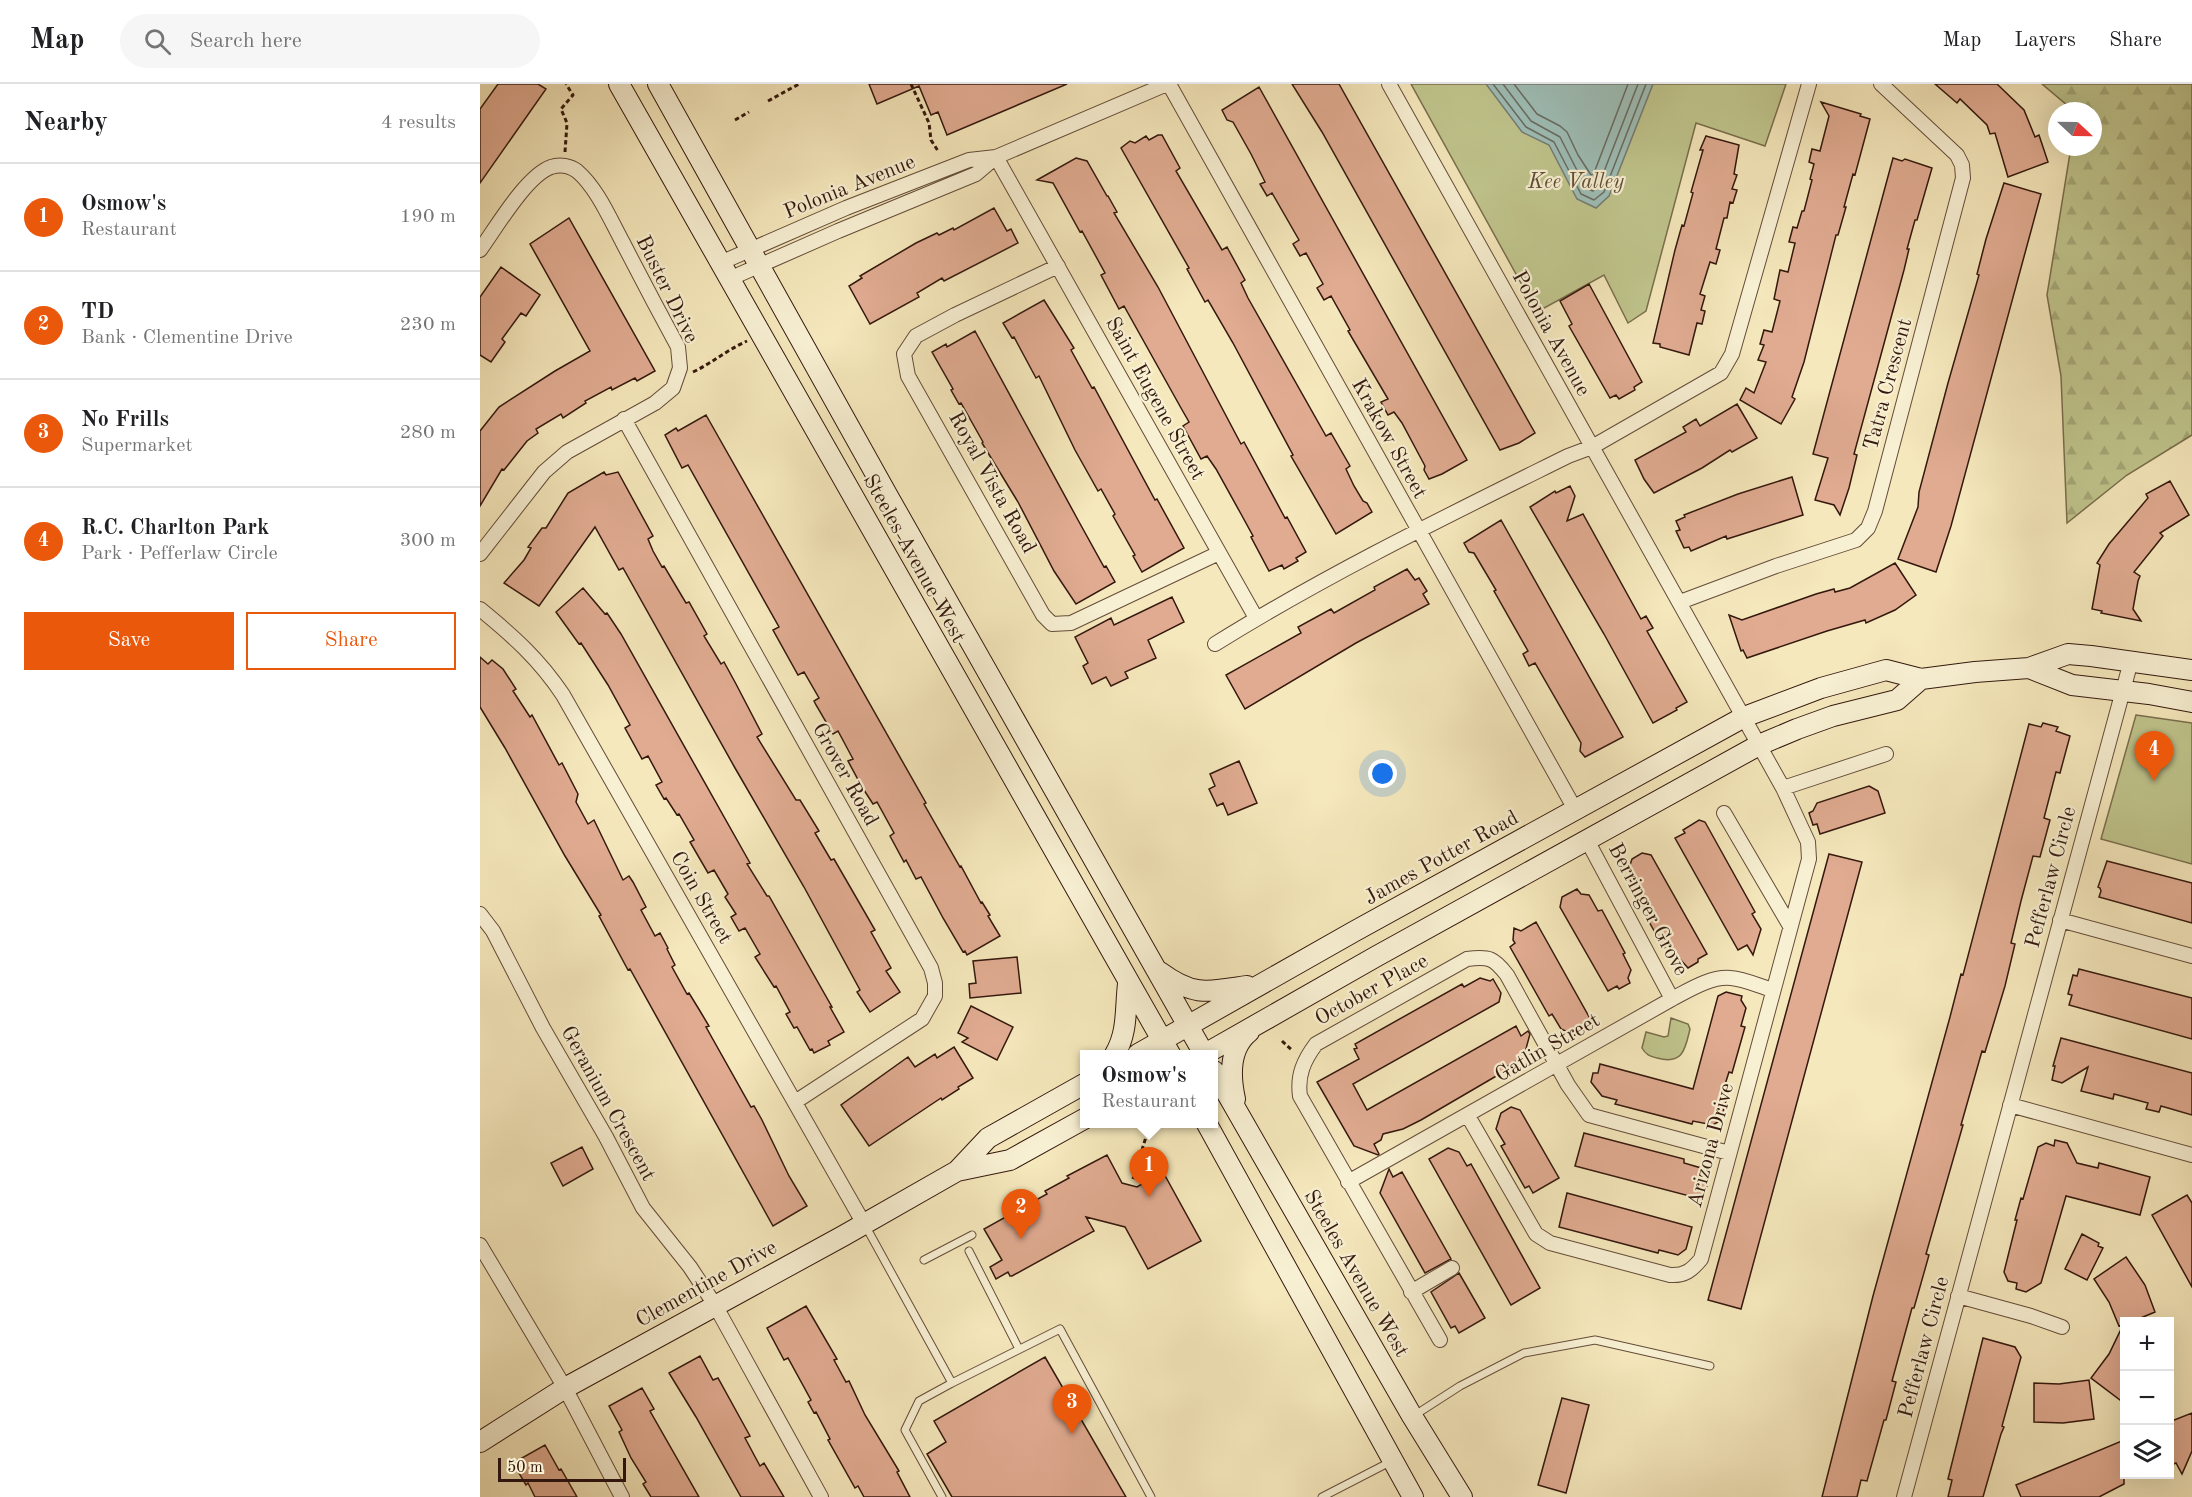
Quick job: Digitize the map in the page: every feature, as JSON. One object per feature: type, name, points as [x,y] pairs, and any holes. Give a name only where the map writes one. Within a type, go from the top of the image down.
[{"type":"main road","name":"Steeles Avenue West","points":[[619,84],[1166,1048]]},
{"type":"main road","name":"Steeles Avenue West","points":[[658,84],[1202,1050]]},
{"type":"main road","name":"James Potter Road","points":[[1166,1048],[1188,1026],[1259,985],[1744,717],[1821,688],[1886,670],[1921,679],[2029,668],[2068,654],[2192,670]]},
{"type":"main road","name":"James Potter Road","points":[[2029,668],[2072,686],[2192,702]]},
{"type":"main road","points":[[1211,1050],[1759,745],[1833,716],[1897,700],[1921,679]]},
{"type":"main road","points":[[1150,961],[1175,983],[1190,990],[1214,992],[1259,985]]},
{"type":"main road","points":[[1117,1050],[1124,1036],[1126,1025],[1125,1008],[1128,984]]},
{"type":"main road","points":[[1244,1123],[1231,1081],[1234,1053],[1245,1036],[1265,1019]]},
{"type":"main road","name":"Steeles Avenue West","points":[[1218,1078],[1412,1416],[1462,1497]]},
{"type":"main road","name":"Clementine Drive","points":[[480,1442],[564,1388],[957,1171],[988,1138],[1080,1086]]},
{"type":"main road","name":"Clementine Drive","points":[[957,1171],[1010,1160],[1080,1121]]},
{"type":"main road","points":[[1209,1128],[1413,1497]]},
{"type":"street","name":"Polonia Avenue","points":[[725,271],[846,208],[969,160],[996,157],[1168,84]]},
{"type":"street","name":"Krakow Street","points":[[1168,84],[1576,811]]},
{"type":"street","name":"Polonia Avenue","points":[[1389,84],[1680,602]]},
{"type":"street","points":[[1215,644],[1256,618],[1418,531],[1568,456],[1592,447],[1721,374],[1732,354],[1809,84]]},
{"type":"street","name":"Tatra Crescent","points":[[1680,602],[1776,566],[1856,540],[1868,528],[1875,511],[1963,178],[1962,165],[1957,155],[1881,84]]},
{"type":"street","name":"Saint Eugene Street","points":[[996,157],[1256,618]]},
{"type":"street","points":[[480,250],[526,186],[543,171],[553,166],[565,166]]},
{"type":"street","name":"Buster Drive","points":[[565,166],[570,166],[579,173],[594,193],[678,347],[680,368],[675,381]]},
{"type":"street","name":"Royal Vista Road","points":[[1058,266],[916,336],[904,354],[908,376],[1043,615],[1052,624],[1071,623],[1219,553]]},
{"type":"street","points":[[480,554],[544,472],[567,452],[655,403],[673,388],[675,381]]},
{"type":"street","name":"Grover Road","points":[[624,419],[931,968],[935,996],[921,1019],[795,1102]]},
{"type":"street","points":[[1680,602],[1759,745]]},
{"type":"street","name":"Coin Street","points":[[480,609],[518,640],[546,669],[563,695],[864,1224]]},
{"type":"street","name":"Pefferlaw Circle","points":[[1904,1497],[2131,661]]},
{"type":"street","name":"Arizona Drive","points":[[1468,1116],[1536,1234],[1550,1243],[1678,1276],[1691,1271],[1701,1259],[1809,859],[1808,842],[1783,788],[1759,745]]},
{"type":"street","points":[[1783,788],[1886,754]]},
{"type":"street","points":[[1724,813],[1790,926]]},
{"type":"street","name":"Berringer Grove","points":[[1587,840],[1672,999]]},
{"type":"street","name":"Geranium Crescent","points":[[480,914],[493,931],[543,1028],[606,1137],[643,1208],[690,1267],[715,1305],[821,1497]]},
{"type":"street","points":[[2060,920],[2192,956]]},
{"type":"street","name":"October Place","points":[[1440,1340],[1300,1096],[1298,1086],[1305,1058],[1316,1044],[1467,959],[1483,957],[1496,962],[1507,975],[1578,1103],[1589,1115],[1729,1153]]},
{"type":"street","name":"Gatlin Street","points":[[1348,1182],[1672,999],[1718,978],[1731,978],[1773,990]]},
{"type":"street","points":[[2010,1105],[2192,1155]]},
{"type":"street","points":[[480,1245],[564,1388],[622,1497]]},
{"type":"street","points":[[1412,1292],[1452,1268]]},
{"type":"street","points":[[1958,1296],[2062,1327]]},
{"type":"lane","points":[[864,1224],[952,1383]]},
{"type":"lane","points":[[924,1260],[972,1235]]},
{"type":"lane","points":[[969,1251],[1019,1350]]},
{"type":"lane","points":[[942,1497],[905,1430],[919,1401],[1060,1329],[1151,1497]]},
{"type":"lane","points":[[1412,1416],[1460,1386],[1524,1353],[1595,1340],[1710,1366]]},
{"type":"lane","points":[[1322,1497],[1392,1461]]},
{"type":"path","points":[[565,166],[567,123],[561,109],[573,95],[566,84]]},
{"type":"path","points":[[768,101],[799,84]]},
{"type":"path","points":[[911,84],[938,151]]},
{"type":"path","points":[[735,120],[748,112]]},
{"type":"path","points":[[675,381],[709,364],[721,354],[748,340],[745,333]]},
{"type":"path","points":[[1282,1041],[1296,1053]]},
{"type":"path","points":[[1133,1179],[1149,1128]]},
{"type":"green space","name":"Kee Valley","points":[[1411,84],[1786,84],[1765,146],[1696,123],[1646,311],[1628,323],[1604,275],[1537,312]]},
{"type":"green space","points":[[2042,84],[2192,84],[2192,435],[2127,475],[2067,523],[2061,376],[2047,295],[2070,156],[2102,156],[2102,102],[2063,102]]},
{"type":"green space","points":[[2136,715],[2192,723],[2192,864],[2101,839]]},
{"type":"green space","points":[[1671,1018],[1688,1024],[1690,1029],[1681,1054],[1666,1060],[1648,1055],[1642,1048],[1646,1032],[1668,1036]]},
{"type":"water","points":[[1486,84],[1653,84],[1609,196],[1596,208],[1577,199],[1549,145],[1522,132]]},
{"type":"building","points":[[498,84],[538,84],[546,89],[480,183],[480,109]]},
{"type":"building","points":[[869,84],[1067,84],[947,135],[938,112],[931,115],[919,86],[877,104]]},
{"type":"building","points":[[1292,84],[1339,84],[1535,433],[1519,443],[1500,450],[1322,132]]},
{"type":"building","points":[[1935,84],[1997,84],[2024,110],[2035,137],[2039,135],[2048,162],[2008,177],[1995,133],[1990,134],[1987,125],[1960,99],[1957,103]]},
{"type":"building","points":[[1259,87],[1467,460],[1442,474],[1429,479],[1424,470],[1425,466],[1402,423],[1394,412],[1388,415],[1381,402],[1388,399],[1348,331],[1350,330],[1331,296],[1324,300],[1317,288],[1323,284],[1306,253],[1300,256],[1293,244],[1299,240],[1272,193],[1267,196],[1260,184],[1265,182],[1251,154],[1233,122],[1227,120],[1222,110]]},
{"type":"building","points":[[1821,102],[1870,119],[1838,235],[1836,235],[1804,362],[1792,397],[1795,399],[1781,424],[1740,400],[1746,388],[1754,393],[1766,362],[1758,360],[1764,345],[1760,344],[1764,330],[1772,332],[1780,301],[1774,299],[1780,270],[1788,272],[1795,243],[1789,242],[1793,227],[1797,228],[1802,211],[1804,211],[1812,180],[1810,179],[1814,164],[1809,162],[1812,149],[1820,151],[1829,116]]},
{"type":"building","points":[[1162,135],[1180,168],[1176,171],[1222,250],[1227,247],[1245,280],[1241,283],[1248,298],[1326,436],[1331,433],[1350,466],[1346,469],[1354,486],[1372,512],[1336,534],[1291,456],[1293,455],[1233,343],[1208,300],[1205,302],[1187,269],[1189,268],[1121,148],[1130,141],[1135,143],[1146,136],[1149,140]]},
{"type":"building","points":[[1706,136],[1739,145],[1734,174],[1737,175],[1732,189],[1737,190],[1733,203],[1730,202],[1727,218],[1724,218],[1716,249],[1720,250],[1716,264],[1710,262],[1700,294],[1705,296],[1701,310],[1705,311],[1702,324],[1697,323],[1689,355],[1653,343],[1675,250],[1693,193],[1691,192],[1703,150],[1700,150]]},
{"type":"building","points":[[1076,158],[1087,161],[1108,196],[1117,212],[1114,213],[1158,287],[1241,444],[1244,442],[1306,552],[1296,558],[1298,561],[1284,569],[1282,565],[1269,571],[1251,537],[1253,536],[1216,469],[1207,456],[1201,459],[1183,426],[1189,422],[1124,306],[1119,309],[1101,275],[1105,273],[1082,231],[1080,232],[1053,183],[1037,180]]},
{"type":"building","points":[[1893,158],[1902,161],[1905,159],[1932,168],[1907,249],[1909,249],[1904,270],[1854,454],[1857,455],[1849,488],[1840,515],[1834,505],[1815,500],[1828,458],[1813,454]]},
{"type":"building","points":[[2004,183],[2041,194],[1951,526],[1936,572],[1898,559],[1918,507],[1919,492],[1979,275],[1977,274],[1986,239]]},
{"type":"building","points":[[994,208],[1007,231],[1011,229],[1018,243],[944,281],[942,278],[917,293],[919,297],[870,324],[849,286],[862,278],[860,276],[916,243],[937,233],[939,235],[953,228],[954,230]]},
{"type":"building","points":[[569,218],[655,371],[637,381],[635,378],[612,390],[611,387],[585,401],[586,403],[563,418],[561,414],[536,429],[538,433],[527,441],[504,470],[502,469],[480,506],[480,431],[499,407],[590,351],[530,244]]},
{"type":"building","points":[[501,267],[540,295],[526,316],[521,313],[502,339],[505,342],[491,362],[480,355],[480,297]]},
{"type":"building","points":[[1589,284],[1642,382],[1634,387],[1635,390],[1619,399],[1616,395],[1610,398],[1569,326],[1572,324],[1560,301]]},
{"type":"building","points":[[1044,300],[1074,348],[1071,350],[1184,548],[1142,572],[1113,516],[1115,514],[1101,489],[1098,491],[1075,450],[1039,376],[1036,378],[1014,337],[1012,338],[1003,323]]},
{"type":"building","points":[[975,331],[1104,567],[1106,566],[1115,582],[1076,604],[1054,571],[1018,502],[961,403],[959,404],[932,352],[946,344],[947,347]]},
{"type":"building","points":[[1737,404],[1757,438],[1732,452],[1730,450],[1702,468],[1654,493],[1635,460],[1686,432],[1683,427],[1696,419],[1700,426]]},
{"type":"building","points":[[706,415],[926,803],[924,804],[990,915],[988,916],[1000,936],[967,955],[965,951],[963,952],[921,877],[916,879],[906,860],[904,862],[890,836],[894,833],[877,802],[873,804],[848,761],[853,759],[838,731],[833,734],[816,705],[814,701],[819,698],[804,672],[798,675],[773,630],[779,627],[688,465],[682,468],[665,435],[676,428],[678,431]]},
{"type":"building","points":[[604,472],[606,475],[618,472],[653,536],[648,539],[653,551],[686,603],[689,602],[707,634],[704,636],[721,664],[724,662],[736,684],[762,734],[757,737],[796,800],[800,800],[819,831],[815,833],[831,860],[834,859],[875,930],[871,932],[891,968],[886,971],[900,992],[870,1012],[857,992],[860,990],[804,887],[623,568],[619,570],[595,527],[539,606],[504,583],[524,560],[531,548],[528,547],[542,528],[546,528],[568,493]]},
{"type":"building","points":[[1792,477],[1803,515],[1727,539],[1726,536],[1691,551],[1689,547],[1684,548],[1676,531],[1680,530],[1676,521],[1685,517],[1684,515],[1738,494]]},
{"type":"building","points":[[2170,481],[2189,515],[2160,533],[2163,536],[2134,572],[2140,576],[2133,609],[2141,621],[2092,609],[2100,565],[2097,563],[2109,544],[2148,498],[2146,494]]},
{"type":"building","points":[[1570,486],[1575,496],[1567,521],[1583,514],[1641,619],[1646,616],[1653,628],[1647,631],[1687,702],[1653,723],[1530,507],[1555,491],[1556,493]]},
{"type":"building","points":[[1501,520],[1623,737],[1585,757],[1580,751],[1581,743],[1535,663],[1529,666],[1523,654],[1528,651],[1494,591],[1496,590],[1474,553],[1469,552],[1464,543]]},
{"type":"building","points":[[1895,563],[1916,595],[1895,610],[1866,623],[1865,620],[1827,631],[1747,658],[1743,650],[1741,651],[1729,615],[1742,620],[1816,594],[1850,588]]},
{"type":"building","points":[[1407,569],[1415,580],[1419,578],[1427,591],[1423,594],[1429,604],[1356,643],[1245,709],[1226,675],[1301,633],[1298,627],[1331,609],[1334,613]]},
{"type":"building","points":[[583,588],[605,614],[607,613],[621,634],[750,863],[747,864],[769,896],[832,1007],[830,1007],[844,1032],[828,1041],[830,1045],[814,1053],[797,1027],[794,1028],[786,1014],[790,1012],[776,986],[774,987],[755,957],[760,954],[745,928],[739,931],[731,917],[736,914],[725,897],[728,894],[714,870],[708,873],[690,842],[694,840],[679,814],[677,815],[666,798],[664,799],[656,785],[662,782],[648,756],[642,759],[625,728],[630,725],[608,685],[581,643],[579,644],[556,612]]},
{"type":"building","points":[[1172,597],[1184,622],[1148,640],[1156,658],[1125,672],[1128,678],[1111,686],[1106,677],[1092,684],[1083,666],[1088,663],[1075,637],[1111,618],[1114,625]]},
{"type":"building","points":[[480,657],[488,664],[492,660],[503,669],[516,689],[513,691],[530,717],[532,715],[559,765],[562,763],[578,794],[576,802],[588,824],[594,820],[623,880],[629,876],[633,882],[646,907],[641,910],[655,936],[660,933],[675,965],[672,967],[709,1026],[706,1027],[751,1107],[754,1106],[762,1120],[789,1176],[807,1206],[773,1226],[630,969],[628,970],[599,916],[601,915],[480,707]]},
{"type":"building","points":[[2043,723],[2058,727],[2056,731],[2070,736],[2060,773],[2056,772],[2044,818],[2050,820],[2040,857],[2033,856],[2011,943],[2015,944],[2005,986],[1985,1052],[1982,1051],[1961,1125],[1963,1125],[1926,1254],[1929,1255],[1892,1381],[1896,1382],[1886,1420],[1884,1420],[1867,1481],[1861,1480],[1857,1497],[1822,1497],[1873,1296],[1961,974],[1963,975],[2029,724],[2041,727]]},
{"type":"building","points":[[1239,761],[1257,803],[1228,815],[1223,803],[1217,806],[1209,789],[1215,786],[1210,774]]},
{"type":"building","points":[[1869,786],[1878,791],[1885,813],[1820,834],[1817,824],[1813,825],[1809,813],[1813,811],[1817,803]]},
{"type":"building","points":[[1699,820],[1705,822],[1755,912],[1752,914],[1761,929],[1753,955],[1747,945],[1738,950],[1675,838],[1685,833],[1683,830]]},
{"type":"building","points":[[1642,853],[1651,855],[1707,954],[1688,968],[1679,958],[1676,960],[1667,946],[1664,948],[1640,906],[1644,904],[1628,876],[1632,874],[1629,868],[1632,859]]},
{"type":"building","points":[[1829,854],[1862,862],[1741,1309],[1708,1300]]},
{"type":"building","points":[[2107,861],[2192,883],[2192,923],[2099,897],[2101,891],[2098,887]]},
{"type":"building","points":[[1577,889],[1581,894],[1589,895],[1598,911],[1602,910],[1625,953],[1623,954],[1631,970],[1628,978],[1630,983],[1619,989],[1617,986],[1608,991],[1560,907],[1562,897]]},
{"type":"building","points":[[1536,922],[1592,1022],[1582,1027],[1584,1030],[1573,1036],[1561,1029],[1552,1014],[1549,1016],[1510,947],[1515,943],[1514,928],[1521,931]]},
{"type":"building","points":[[1017,957],[1021,993],[970,998],[969,984],[976,983],[973,961]]},
{"type":"building","points":[[2079,969],[2192,998],[2192,1039],[2069,1005],[2072,995],[2068,994],[2073,975],[2077,976]]},
{"type":"building","points":[[1480,978],[1490,981],[1493,979],[1501,993],[1499,1002],[1353,1084],[1367,1110],[1516,1026],[1521,1036],[1528,1031],[1530,1034],[1524,1056],[1508,1066],[1510,1068],[1421,1120],[1403,1129],[1383,1134],[1381,1140],[1374,1144],[1378,1155],[1354,1146],[1317,1082],[1359,1059],[1354,1049],[1357,1048],[1355,1044],[1462,984],[1464,987]]},
{"type":"building","points":[[1726,992],[1742,996],[1741,1000],[1746,1008],[1741,1026],[1745,1027],[1732,1073],[1729,1072],[1722,1094],[1726,1101],[1721,1120],[1713,1125],[1693,1121],[1692,1124],[1615,1104],[1617,1100],[1602,1096],[1591,1082],[1593,1073],[1598,1073],[1600,1064],[1693,1089],[1718,996]]},
{"type":"building","points":[[971,1006],[1013,1027],[997,1060],[962,1042],[968,1038],[958,1033]]},
{"type":"building","points":[[2061,1038],[2192,1073],[2192,1115],[2161,1106],[2159,1112],[2146,1109],[2148,1103],[2114,1094],[2113,1099],[2081,1091],[2088,1067],[2062,1083],[2052,1080],[2055,1066],[2053,1066]]},
{"type":"building","points":[[954,1047],[973,1078],[869,1146],[841,1105],[908,1057],[915,1067],[935,1054],[937,1058]]},
{"type":"building","points":[[1511,1107],[1520,1110],[1559,1178],[1533,1193],[1529,1186],[1525,1188],[1501,1146],[1505,1144],[1496,1129],[1501,1113]]},
{"type":"building","points":[[1584,1133],[1684,1159],[1684,1163],[1701,1168],[1705,1176],[1709,1178],[1705,1193],[1697,1198],[1575,1166]]},
{"type":"building","points":[[2055,1140],[2067,1143],[2077,1163],[2098,1168],[2099,1163],[2150,1177],[2140,1215],[2066,1196],[2041,1283],[2026,1292],[2016,1289],[2017,1283],[2008,1281],[2004,1272],[2017,1220],[2015,1220],[2038,1147],[2046,1143],[2054,1146]]},
{"type":"building","points":[[582,1147],[593,1169],[563,1186],[551,1163]]},
{"type":"building","points":[[1448,1148],[1459,1152],[1467,1166],[1471,1164],[1540,1288],[1511,1305],[1429,1159]]},
{"type":"building","points":[[1107,1155],[1122,1183],[1137,1187],[1163,1172],[1201,1241],[1148,1269],[1125,1227],[1086,1217],[1094,1231],[1012,1276],[1008,1272],[996,1279],[990,1267],[1002,1260],[984,1229],[1047,1194],[1045,1191],[1069,1178],[1067,1176]]},
{"type":"building","points":[[1389,1169],[1393,1177],[1402,1172],[1451,1259],[1425,1273],[1380,1193]]},
{"type":"building","points":[[1567,1193],[1692,1227],[1686,1249],[1678,1255],[1659,1250],[1658,1253],[1559,1227]]},
{"type":"building","points":[[2187,1195],[2192,1203],[2192,1287],[2152,1215]]},
{"type":"building","points":[[2082,1234],[2099,1243],[2098,1246],[2103,1248],[2087,1280],[2065,1269]]},
{"type":"building","points":[[2126,1257],[2145,1285],[2155,1312],[2143,1317],[2120,1317],[2119,1326],[2109,1302],[2094,1279]]},
{"type":"building","points":[[1459,1273],[1485,1318],[1459,1333],[1455,1326],[1451,1328],[1431,1292]]},
{"type":"building","points":[[806,1306],[837,1359],[834,1360],[846,1382],[849,1381],[865,1415],[899,1471],[897,1472],[910,1497],[864,1497],[858,1486],[855,1488],[828,1440],[830,1439],[816,1412],[814,1413],[808,1402],[811,1400],[788,1358],[784,1360],[767,1328]]},
{"type":"building","points":[[2120,1331],[2120,1400],[2091,1378],[2109,1354]]},
{"type":"building","points":[[1983,1338],[2015,1347],[2021,1357],[2002,1426],[2004,1427],[1983,1497],[1948,1497],[1952,1480],[1948,1479]]},
{"type":"building","points":[[700,1356],[713,1380],[718,1378],[750,1436],[745,1438],[760,1466],[764,1463],[784,1497],[741,1497],[669,1373]]},
{"type":"building","points":[[1045,1357],[1126,1497],[952,1497],[927,1454],[946,1442],[934,1421]]},
{"type":"building","points":[[2089,1380],[2094,1419],[2063,1423],[2034,1422],[2034,1383],[2059,1384]]},
{"type":"building","points":[[642,1388],[654,1409],[650,1411],[699,1497],[651,1497],[643,1484],[646,1482],[631,1458],[619,1432],[622,1430],[609,1406]]},
{"type":"building","points":[[1562,1398],[1589,1405],[1566,1493],[1538,1485]]},
{"type":"building","points":[[2192,1413],[2192,1451],[2182,1474],[2176,1463],[2174,1464],[2174,1420]]},
{"type":"building","points":[[2120,1442],[2120,1479],[2124,1479],[2124,1484],[2099,1497],[2021,1497],[2016,1485]]},
{"type":"building","points":[[545,1445],[577,1497],[535,1497],[528,1483],[526,1485],[513,1463]]},
{"type":"place","name":"R.C. Charlton Park","points":[[2154,781]]},
{"type":"place","name":"Osmow's","points":[[1149,1197]]},
{"type":"place","name":"TD","points":[[1021,1239]]},
{"type":"place","name":"No Frills","points":[[1072,1434]]}]
